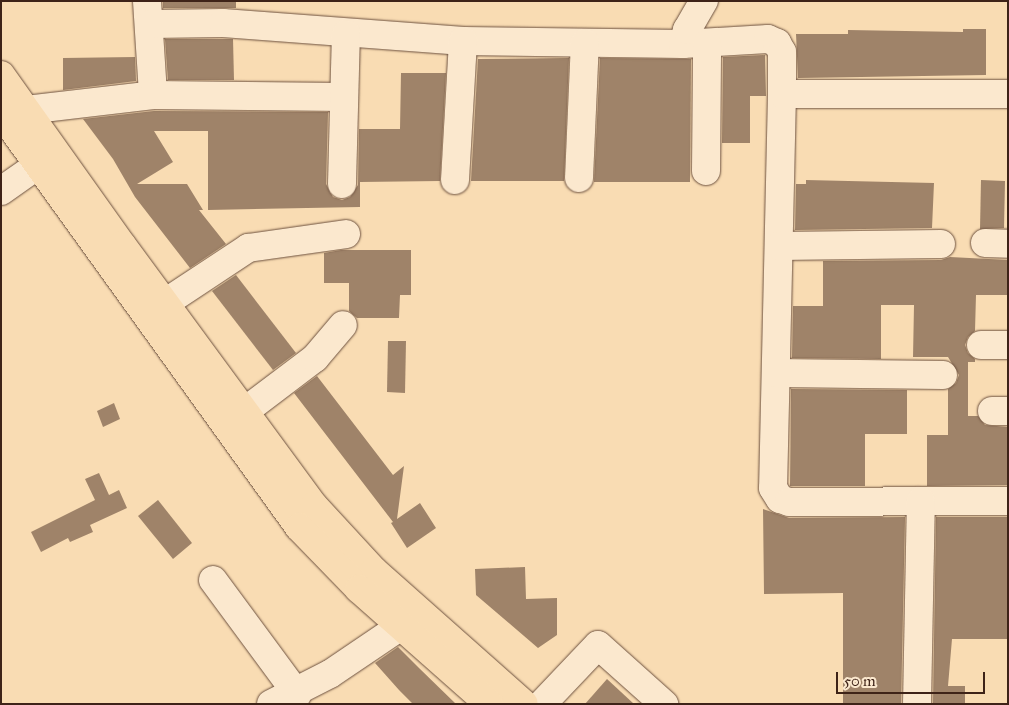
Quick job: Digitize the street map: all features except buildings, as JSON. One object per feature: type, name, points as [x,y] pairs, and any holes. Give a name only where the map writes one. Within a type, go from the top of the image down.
[{"type":"main road","points":[[1,75],[11,114],[38,165],[299,527],[359,589],[489,704]]},
{"type":"main road","points":[[11,114],[165,303],[314,506],[374,570],[524,704]]},
{"type":"street","points":[[704,1],[687,30],[695,44],[706,171]]},
{"type":"street","points":[[154,95],[149,13],[223,23],[463,42],[695,44],[768,39],[776,44],[782,52],[777,373],[773,488],[780,499],[789,502],[1008,501]]},
{"type":"street","points":[[342,184],[346,34]]},
{"type":"street","points":[[455,180],[463,42]]},
{"type":"street","points":[[579,178],[585,43]]},
{"type":"street","points":[[782,94],[1008,94]]},
{"type":"street","points":[[11,114],[154,95],[343,98]]},
{"type":"street","points":[[1,191],[38,165]]},
{"type":"street","points":[[165,303],[248,248],[346,234]]},
{"type":"street","points":[[779,246],[941,244]]},
{"type":"street","points":[[245,412],[315,358],[343,325]]},
{"type":"street","points":[[981,345],[1008,345]]},
{"type":"street","points":[[777,373],[943,375]]},
{"type":"street","points":[[917,704],[921,501]]},
{"type":"street","points":[[213,580],[297,694]]},
{"type":"street","points":[[271,704],[297,694],[401,626]]},
{"type":"street","points":[[542,704],[598,645],[664,704]]}]
